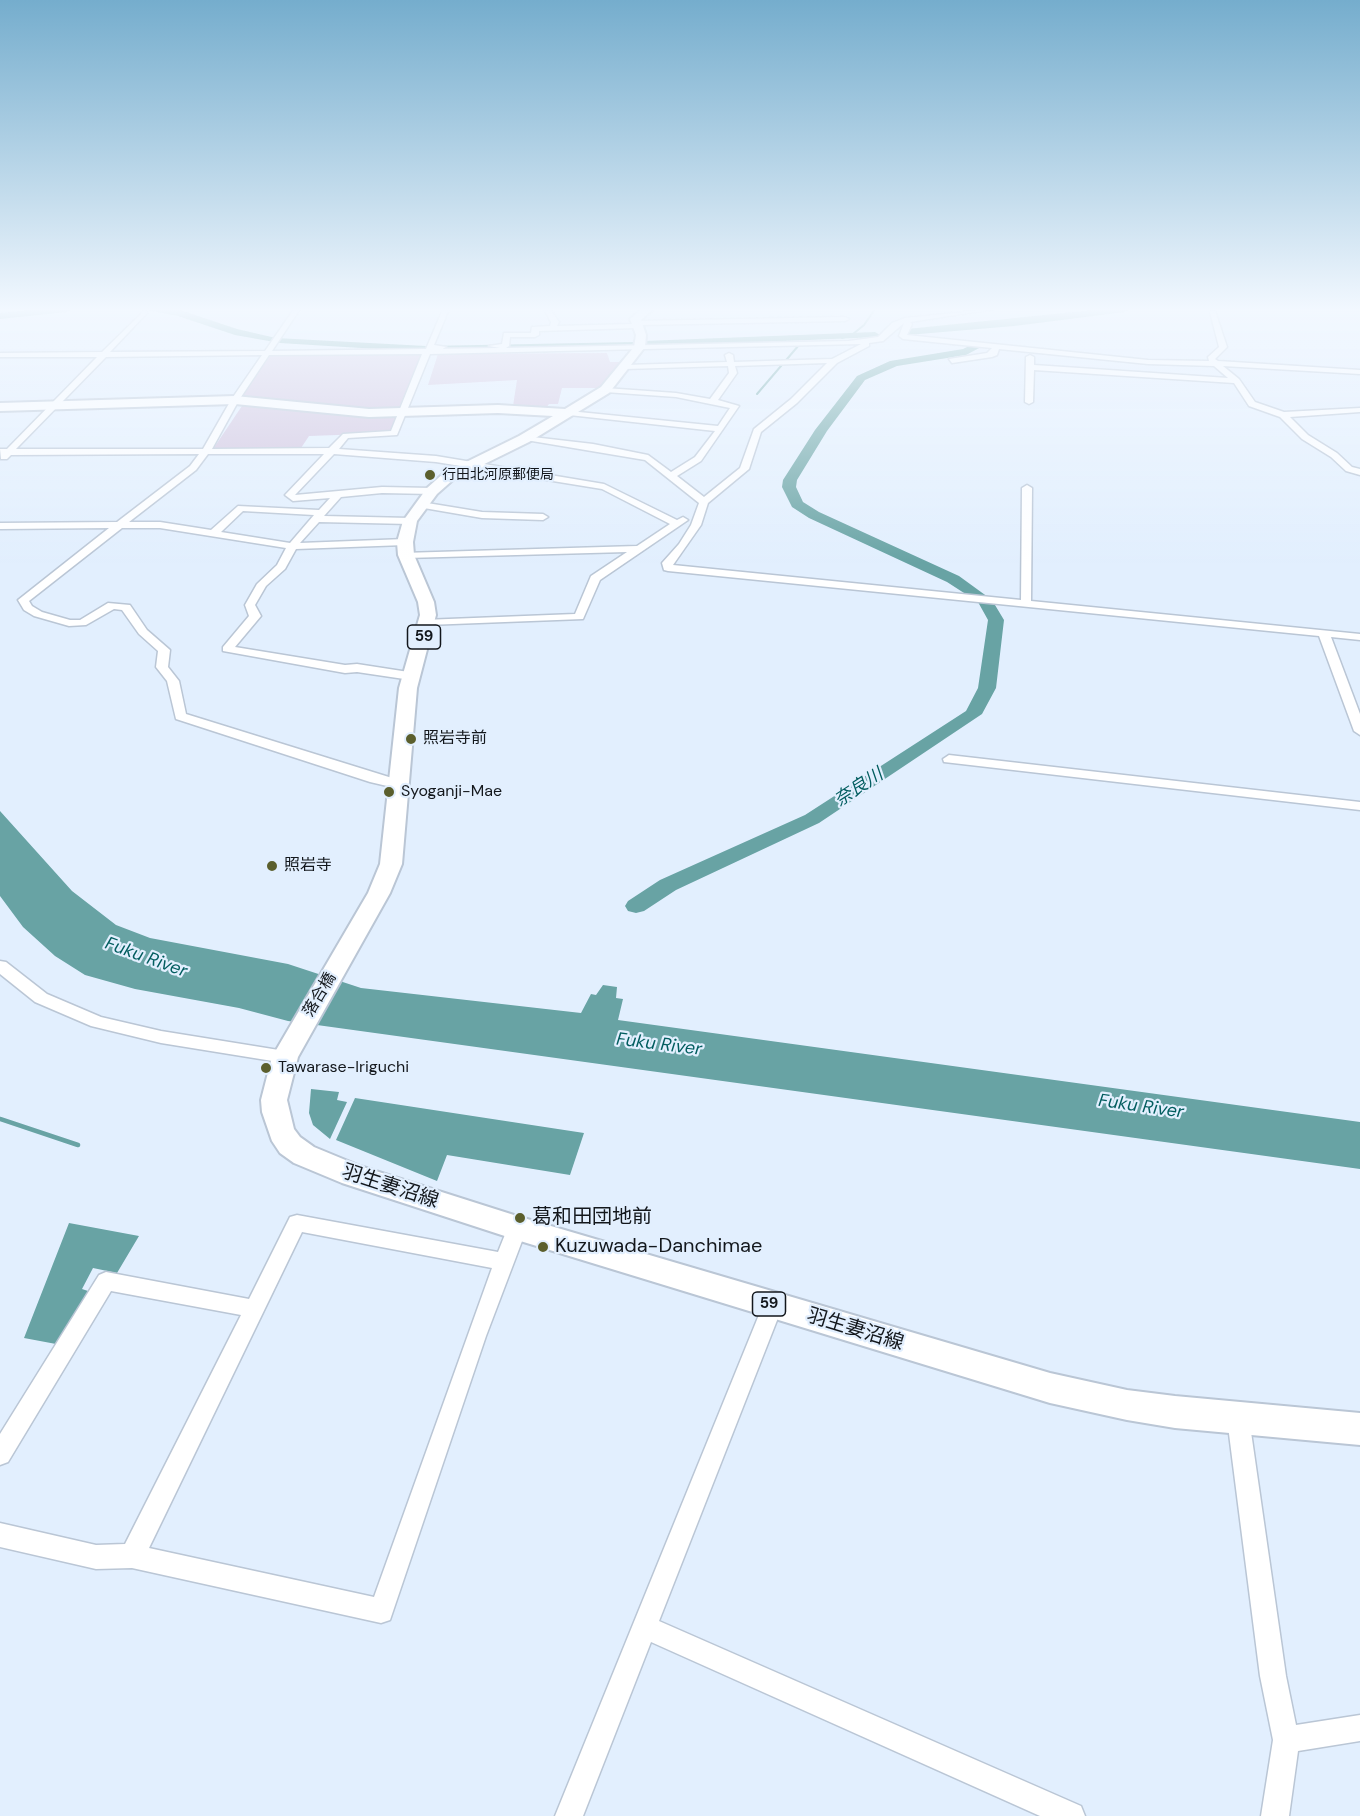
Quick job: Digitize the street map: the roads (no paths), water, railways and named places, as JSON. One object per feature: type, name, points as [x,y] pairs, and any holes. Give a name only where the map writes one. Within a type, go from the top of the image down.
[{"type":"main road","points":[[406,548],[411,522],[421,505],[432,491],[449,476],[524,439],[599,394]]},
{"type":"main road","points":[[0,406],[235,400],[352,412],[403,414],[498,409],[569,413]]},
{"type":"main road","name":"59","points":[[400,784],[405,714],[411,676],[427,622],[426,602],[406,548]]},
{"type":"main road","name":"落合橋","points":[[286,1053],[379,893],[391,864],[400,784]]},
{"type":"main road","name":"羽生妻沼線","points":[[286,1053],[275,1087],[275,1112],[282,1133],[290,1145],[304,1155],[352,1175],[517,1228],[1050,1388],[1127,1405],[1360,1429]]},
{"type":"street","points":[[0,461],[4,452],[66,394]]},
{"type":"street","points":[[239,394],[206,451],[193,468],[24,597],[28,608],[69,623],[82,623],[112,606],[126,607],[143,632],[164,650],[162,667],[173,681],[180,716],[375,779],[400,784]]},
{"type":"street","points":[[411,394],[394,433],[346,436],[290,495],[293,498],[382,490],[432,491]]},
{"type":"street","points":[[658,394],[735,406],[698,459],[671,476]]},
{"type":"street","points":[[713,402],[719,394]]},
{"type":"street","points":[[427,622],[579,617],[596,578],[678,524],[744,469],[757,430],[801,394]]},
{"type":"street","points":[[1029,394],[1029,402]]},
{"type":"street","points":[[1245,394],[1252,404],[1283,415],[1360,410]]},
{"type":"street","points":[[569,413],[721,429]]},
{"type":"street","points":[[1283,415],[1305,437],[1349,469],[1360,472]]},
{"type":"street","points":[[524,439],[591,447],[648,458],[704,504]]},
{"type":"street","points":[[4,452],[333,451],[474,464],[604,487],[678,524]]},
{"type":"street","points":[[1026,604],[1027,488]]},
{"type":"street","points":[[339,493],[292,546],[281,567],[262,584],[250,605],[255,616],[227,649],[345,669],[357,668],[411,676]]},
{"type":"street","points":[[704,504],[683,546],[667,563],[668,568],[1360,637]]},
{"type":"street","points":[[421,505],[482,515],[543,517]]},
{"type":"street","points":[[215,532],[241,508],[411,522]]},
{"type":"street","points":[[0,526],[160,525],[292,546],[641,549]]},
{"type":"street","points":[[1324,634],[1360,731]]},
{"type":"street","points":[[949,759],[1360,806]]},
{"type":"street","points":[[0,966],[40,998],[97,1022],[161,1037],[286,1053]]},
{"type":"street","points":[[132,1556],[297,1223],[504,1262]]},
{"type":"street","points":[[0,1535],[96,1557],[132,1556],[381,1611],[517,1228]]},
{"type":"street","points":[[0,1454],[106,1281],[255,1309]]},
{"type":"street","points":[[569,1816],[773,1305]]},
{"type":"street","points":[[1238,1418],[1273,1676],[1286,1740],[1275,1816]]},
{"type":"street","points":[[645,1627],[1071,1816]]},
{"type":"street","points":[[1286,1740],[1360,1728]]},
{"type":"water","name":"Fuku River","points":[[0,811],[72,891],[116,925],[150,938],[288,964],[361,988],[581,1013],[591,994],[596,995],[603,985],[617,987],[616,998],[623,999],[618,1020],[1360,1122],[1360,1169],[288,1021],[239,1008],[135,989],[85,975],[55,956],[23,927],[0,896]]},
{"type":"water","points":[[311,1089],[339,1092],[337,1100],[347,1102],[330,1139],[313,1125],[309,1113]]},
{"type":"water","points":[[355,1098],[584,1133],[570,1175],[447,1155],[437,1181],[336,1140]]},
{"type":"water","points":[[69,1223],[139,1236],[117,1273],[93,1268],[82,1289],[88,1291],[56,1344],[24,1338]]},
{"type":"waterway","name":"奈良川","points":[[849,394],[821,430],[790,480],[789,487],[797,504],[814,515],[953,579],[981,598]]},
{"type":"waterway","name":"奈良川","points":[[636,906],[668,885],[812,819],[973,714],[987,688],[996,620],[986,603]]},
{"type":"waterway","points":[[0,1119],[78,1145]]},
{"type":"place","name":"行田北河原郵便局","points":[[430,475]]},
{"type":"place","name":"照岩寺前","points":[[411,739]]},
{"type":"place","name":"Syoganji-Mae","points":[[389,792]]},
{"type":"place","name":"照岩寺","points":[[272,866]]},
{"type":"place","name":"Tawarase-Iriguchi","points":[[266,1068]]},
{"type":"place","name":"葛和田団地前","points":[[520,1218]]},
{"type":"place","name":"Kuzuwada-Danchimae","points":[[543,1247]]}]
